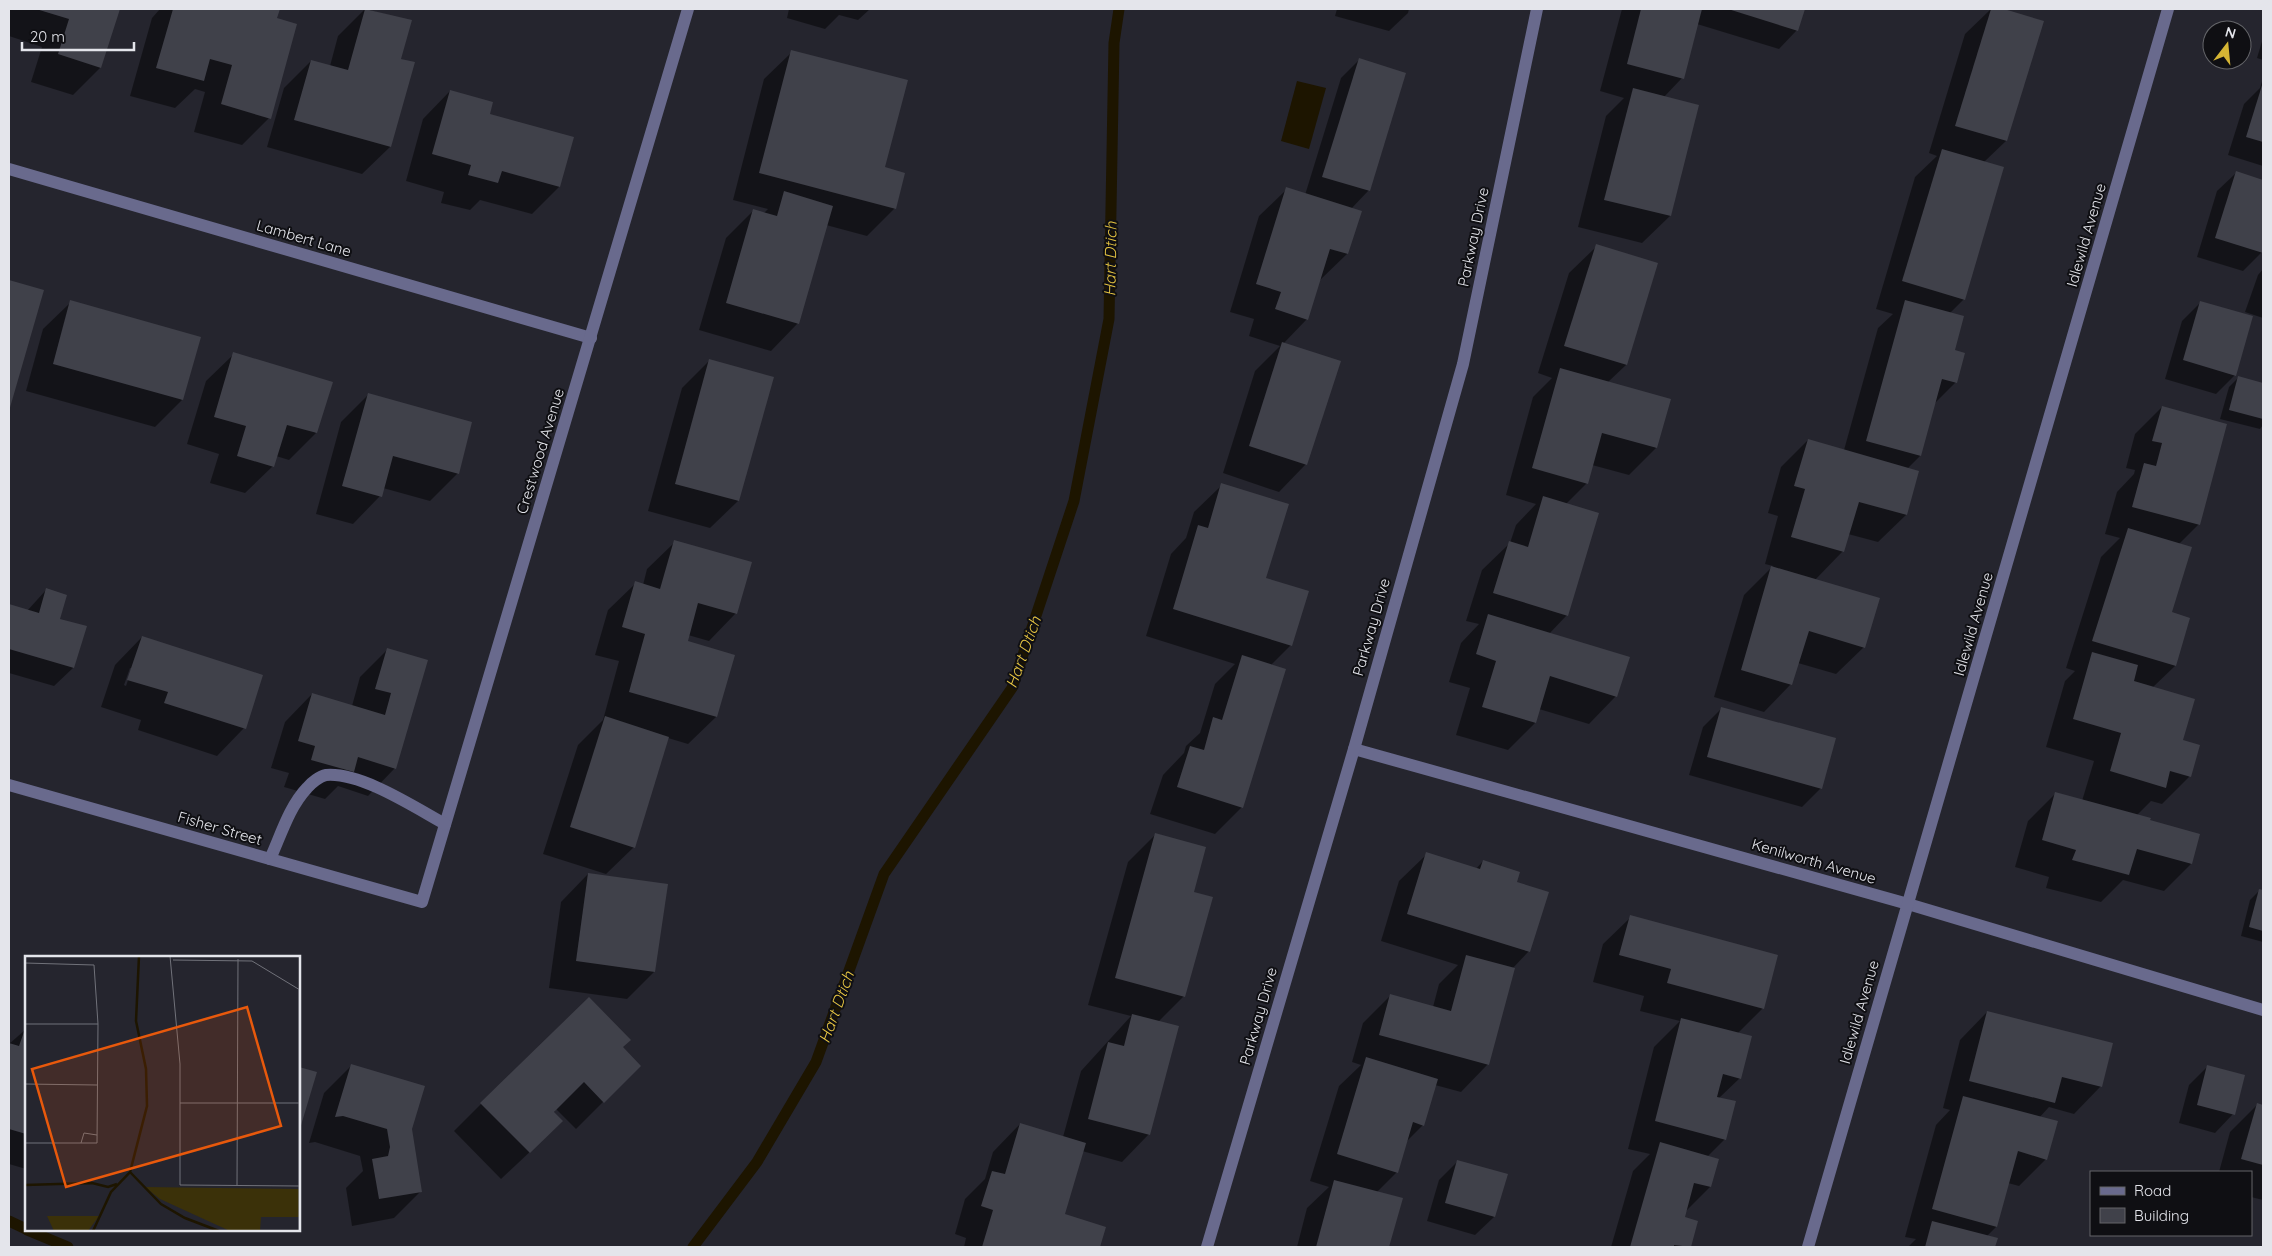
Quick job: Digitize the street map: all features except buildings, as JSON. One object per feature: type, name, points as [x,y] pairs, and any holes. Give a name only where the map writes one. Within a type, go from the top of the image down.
[{"type":"street","name":"Crestwood Avenue","points":[[422,902],[688,9]]},
{"type":"street","name":"Parkway Drive","points":[[1207,1247],[1354,749],[1463,364],[1537,9]]},
{"type":"street","name":"Idlewild Avenue","points":[[1808,1247],[2168,9]]},
{"type":"street","name":"Lambert Lane","points":[[9,169],[591,338]]},
{"type":"street","name":"Kenilworth Avenue","points":[[1354,749],[1908,904],[2263,1010]]},
{"type":"street","points":[[270,859],[295,804],[308,786],[324,775],[362,780],[445,824]]},
{"type":"street","name":"Fisher Street","points":[[9,785],[422,902]]},
{"type":"shaded area","points":[[1297,81],[1326,88],[1309,149],[1281,141]]},
{"type":"waterway","name":"Hart Dtich","points":[[693,1247],[757,1162],[816,1062],[884,874],[1012,688],[1074,501],[1109,319],[1114,43],[1119,9]]},
{"type":"waterway","points":[[9,1221],[25,1229]]},
{"type":"waterway","points":[[29,1231],[68,1247]]}]
